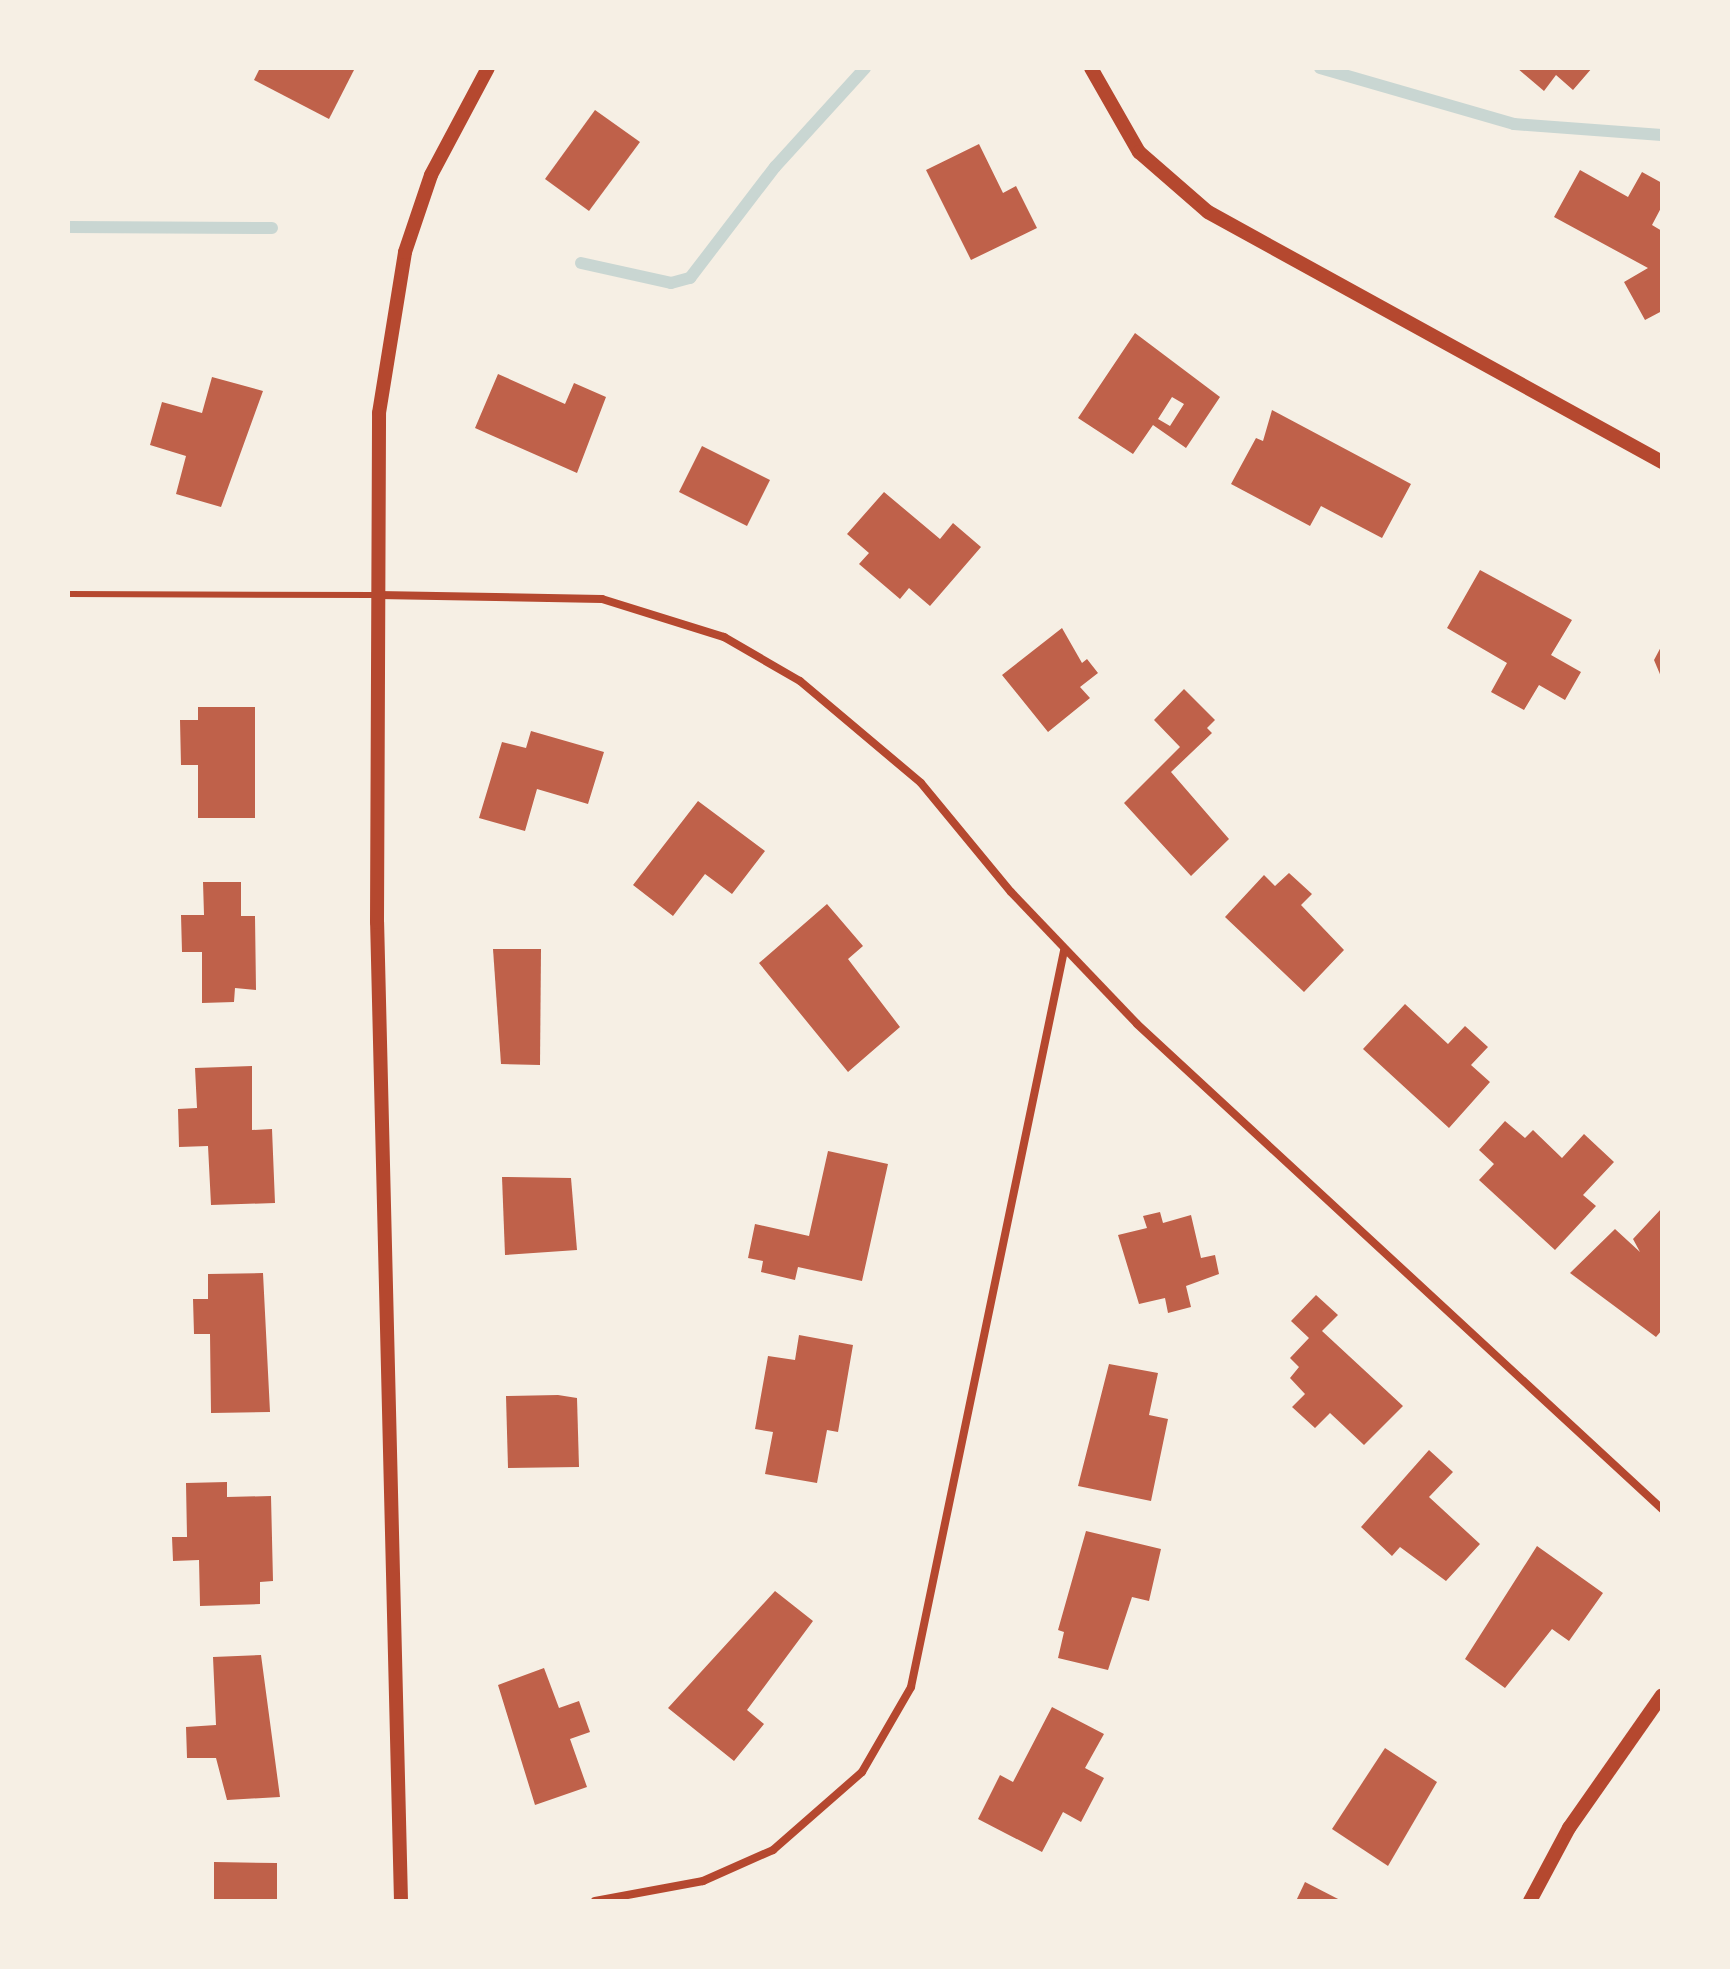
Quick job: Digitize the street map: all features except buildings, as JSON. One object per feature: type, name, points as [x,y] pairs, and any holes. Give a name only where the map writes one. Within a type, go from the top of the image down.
[{"type":"street","points":[[401,1901],[378,938],[378,595],[387,332],[431,175],[488,68]]},
{"type":"street","points":[[1091,68],[1139,152],[1208,212],[1662,462]]},
{"type":"street","points":[[378,595],[602,599],[724,637],[863,728],[921,783],[1064,951],[1662,1509]]},
{"type":"street","points":[[595,1901],[703,1881],[773,1850],[862,1772],[911,1687],[1064,951]]},
{"type":"street","points":[[1530,1901],[1569,1828],[1662,1695]]},
{"type":"lane","points":[[68,594],[378,595]]},
{"type":"waterway","points":[[581,263],[671,283],[690,278],[775,167],[865,68]]},
{"type":"waterway","points":[[1320,68],[1514,124],[1662,135]]},
{"type":"waterway","points":[[68,227],[272,228]]}]
